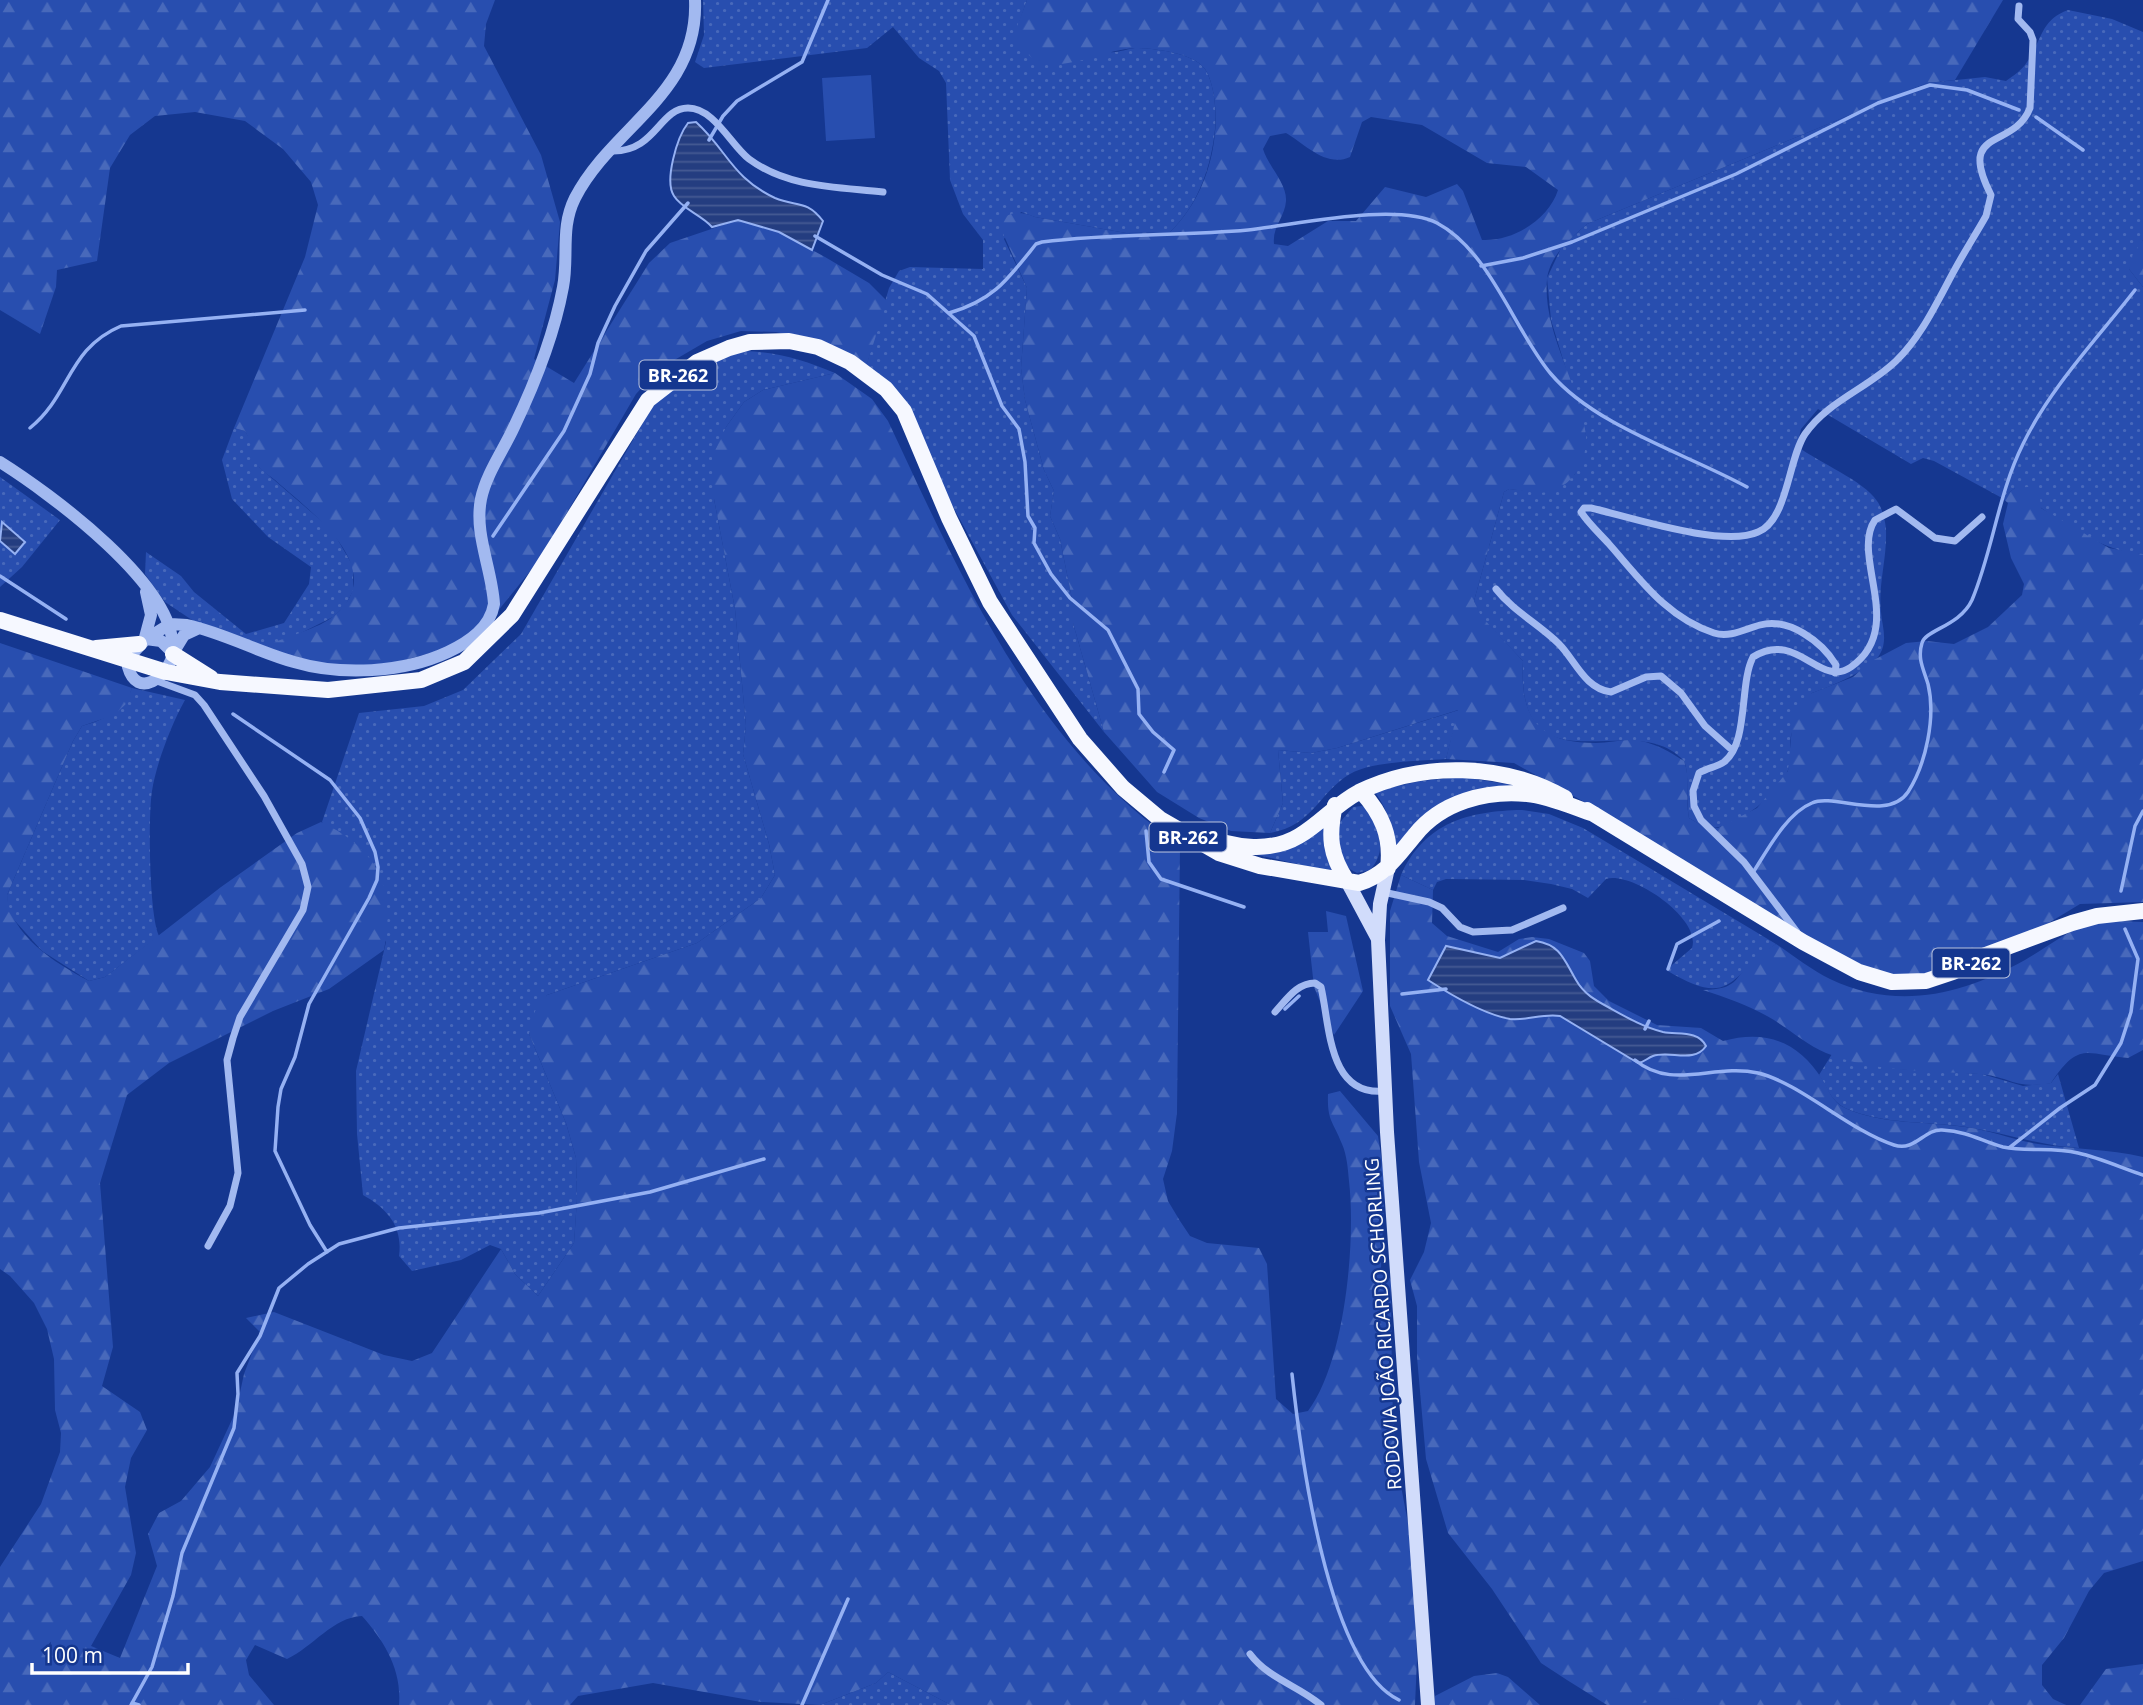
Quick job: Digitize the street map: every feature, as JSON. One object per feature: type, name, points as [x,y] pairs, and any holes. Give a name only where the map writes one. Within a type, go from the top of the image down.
[{"type":"highway","name":"BR-262","points":[[0,620],[92,649],[130,667],[161,677],[328,690],[413,682],[464,662],[512,615],[648,400],[697,362],[729,348],[750,342],[789,341],[817,347],[850,362],[886,388],[904,411],[949,518],[990,602],[1097,762],[1160,819],[1196,842],[1260,866],[1359,883],[1374,879],[1388,868],[1425,825],[1441,812],[1470,799],[1529,794],[1594,814]]},
{"type":"highway","points":[[92,649],[143,641]]},
{"type":"highway","points":[[172,653],[220,682]]},
{"type":"highway","name":"BR-262","points":[[1070,721],[1144,797],[1196,833],[1216,841],[1245,847],[1273,846],[1299,836],[1335,805],[1388,780],[1425,772],[1510,774],[1548,788],[1594,814],[1803,942],[1859,972],[1892,982],[1911,983],[1953,972],[1983,956],[2072,923],[2097,916],[2143,911]]},
{"type":"highway","points":[[1361,791],[1381,815],[1390,855],[1388,868]]},
{"type":"highway","points":[[1335,805],[1330,833],[1331,848],[1347,881]]},
{"type":"main road","name":"RODOVIA JOÃO RICARDO SCHORLING","points":[[1388,868],[1378,940],[1385,1091],[1429,1705]]},
{"type":"main road","name":"RODOVIA JOÃO RICARDO SCHORLING","points":[[1347,881],[1378,940]]},
{"type":"street","points":[[143,641],[170,625],[199,628],[295,663],[334,669],[390,668],[421,662],[463,645],[480,632],[493,614],[494,604],[481,537],[481,500],[541,370],[564,285],[564,243],[570,209],[586,180],[647,113],[687,56],[695,16],[695,0]]},
{"type":"street","points":[[1835,673],[1836,665],[1832,659],[1791,627],[1763,624],[1723,635],[1711,632],[1663,604],[1581,512],[1584,508],[1591,508],[1696,533],[1720,536],[1757,533],[1767,527],[1776,516],[1803,436],[1819,417],[1882,373],[1905,352],[1986,216],[1991,195],[1978,166],[1979,158],[1991,142],[2026,118],[2031,107],[2033,40],[2030,32],[2018,19],[2020,6]]},
{"type":"street","points":[[612,151],[633,149],[679,109],[691,108],[713,121],[749,159],[778,176],[796,183],[883,192]]},
{"type":"street","points":[[0,462],[38,486],[94,531],[143,585],[158,602],[170,625],[172,653]]},
{"type":"street","points":[[1803,942],[1752,872],[1701,820],[1694,806],[1693,791],[1699,773],[1722,764],[1732,750],[1743,710],[1746,674],[1753,657],[1772,649],[1786,648],[1835,673],[1852,667],[1872,644],[1876,627],[1876,586],[1868,537],[1875,520],[1896,509],[1935,538],[1955,541],[1982,517]]},
{"type":"street","points":[[130,667],[143,641],[151,615],[143,585]]},
{"type":"street","points":[[1496,589],[1519,614],[1558,643],[1593,685],[1611,692],[1646,677],[1661,676],[1681,693],[1705,726],[1732,750]]},
{"type":"street","points":[[199,628],[184,635],[161,677],[195,695],[204,705],[271,808],[302,864],[308,887],[303,910],[240,1017],[230,1049],[227,1060],[238,1173],[230,1206],[208,1246]]},
{"type":"street","points":[[143,641],[162,641],[172,653]]},
{"type":"street","points":[[1383,891],[1429,902],[1442,908],[1460,928],[1473,932],[1513,930],[1563,908]]},
{"type":"street","points":[[1275,1012],[1305,983],[1315,983],[1321,987],[1334,1058],[1343,1074],[1362,1090],[1385,1091]]},
{"type":"street","points":[[1250,1654],[1268,1674],[1298,1688],[1321,1705]]},
{"type":"green space","points":[[0,0],[495,0],[486,24],[484,46],[541,155],[560,222],[555,280],[534,359],[574,383],[649,263],[670,243],[738,220],[779,232],[825,257],[869,283],[887,301],[865,370],[808,339],[776,332],[741,331],[707,341],[659,369],[636,394],[540,559],[480,633],[461,645],[362,671],[261,654],[267,646],[320,625],[335,615],[350,597],[354,578],[349,560],[338,541],[306,507],[260,468],[245,431],[234,428],[305,257],[318,205],[311,182],[283,149],[245,121],[195,112],[155,116],[130,135],[110,168],[97,261],[57,270],[56,287],[40,334],[0,310]]},
{"type":"green space","points":[[703,0],[1027,0],[1014,37],[1109,52],[1135,48],[1162,50],[1192,59],[1205,69],[1209,76],[1215,103],[1212,151],[1205,177],[1194,201],[1170,232],[1126,233],[1035,217],[1021,212],[1004,239],[1027,288],[1021,368],[1025,400],[1044,470],[1054,491],[1050,516],[1060,539],[1073,604],[1073,623],[1104,732],[1012,615],[939,481],[905,410],[865,370],[889,288],[899,271],[910,267],[983,269],[983,240],[963,214],[950,180],[946,83],[939,71],[919,58],[893,27],[867,48],[704,68],[695,62],[704,35]]},
{"type":"green space","points":[[1027,0],[2003,0],[1955,80],[1927,83],[1587,224],[1562,248],[1549,270],[1547,299],[1550,318],[1582,416],[1586,435],[1584,453],[1571,479],[1556,489],[1538,493],[1509,489],[1504,492],[1474,601],[1481,616],[1523,661],[1525,697],[1536,723],[1546,732],[1576,742],[1635,740],[1674,754],[1684,761],[1686,768],[1689,818],[1706,828],[1718,828],[1757,808],[1788,771],[1793,716],[1802,701],[1812,693],[1853,677],[1870,662],[1906,643],[1927,641],[1954,644],[1988,627],[2022,595],[2024,584],[2011,558],[2003,524],[2008,503],[2002,498],[2015,488],[2039,486],[2041,508],[2109,548],[2143,554],[2143,902],[2080,904],[2042,927],[1918,978],[1860,970],[1595,808],[1514,763],[1446,759],[1458,710],[1337,748],[1311,753],[1278,750],[1283,803],[1270,833],[1231,831],[1199,818],[1157,792],[1104,732],[1073,623],[1073,604],[1060,539],[1050,516],[1054,491],[1044,470],[1025,400],[1021,368],[1027,288],[998,222],[1011,214],[1020,213],[1126,233],[1170,232],[1188,211],[1207,173],[1215,132],[1213,91],[1208,75],[1200,64],[1173,52],[1135,48],[1068,63],[1045,64],[1032,58],[1013,37]],"holes":[[[1371,117],[1422,125],[1487,163],[1526,167],[1558,190],[1553,201],[1528,227],[1506,237],[1482,240],[1463,191],[1457,184],[1426,197],[1385,187],[1356,221],[1328,221],[1288,246],[1274,244],[1286,194],[1263,149],[1270,136],[1286,133],[1324,157],[1341,160],[1350,157],[1362,122]]]},
{"type":"green space","points":[[2068,10],[2112,19],[2143,32],[2143,240],[2129,269],[2143,287],[2143,554],[2127,552],[2093,540],[2059,520],[2015,488],[2002,498],[1934,461],[1923,458],[1911,464],[1818,409],[1801,429],[1797,446],[1862,486],[1881,507],[1886,528],[1881,591],[1884,638],[1882,649],[1875,660],[1859,672],[1812,693],[1793,727],[1788,770],[1784,779],[1766,799],[1755,809],[1730,823],[1718,827],[1703,826],[1689,818],[1683,760],[1661,746],[1636,741],[1557,738],[1538,726],[1526,702],[1523,661],[1480,616],[1474,601],[1504,492],[1509,489],[1544,490],[1575,474],[1586,435],[1551,320],[1547,278],[1562,246],[1587,224],[1927,83],[1985,77],[2006,81],[2025,65],[2052,19]]},
{"type":"green space","points":[[871,75],[875,138],[826,141],[822,78]]},
{"type":"green space","points":[[2143,240],[2143,287],[2129,269],[2130,259]]},
{"type":"green space","points":[[744,351],[791,358],[835,373],[763,390],[744,402],[726,427],[714,499],[735,609],[746,726],[743,754],[769,844],[775,875],[761,898],[697,943],[547,995],[529,1034],[566,1123],[576,1158],[577,1199],[574,1243],[538,1296],[515,1274],[501,1249],[490,1245],[461,1260],[412,1271],[399,1256],[399,1236],[392,1220],[380,1206],[363,1195],[357,1134],[356,1071],[386,942],[322,822],[359,713],[424,706],[463,690],[521,634],[652,407],[694,372]]},
{"type":"green space","points":[[835,373],[872,399],[888,421],[974,597],[1006,654],[1042,708],[1083,759],[1128,805],[1180,845],[1177,1113],[1172,1151],[1163,1179],[1168,1201],[1190,1236],[1207,1243],[1259,1248],[1267,1264],[1276,1399],[1293,1414],[1308,1411],[1321,1390],[1339,1333],[1349,1268],[1351,1206],[1348,1167],[1344,1148],[1330,1116],[1328,1094],[1340,1091],[1378,1136],[1385,1181],[1381,1268],[1391,1280],[1392,1395],[1397,1465],[1411,1539],[1417,1659],[1415,1705],[951,1705],[888,1672],[876,1683],[820,1705],[761,1702],[653,1683],[578,1696],[570,1705],[399,1705],[398,1679],[390,1656],[362,1616],[342,1621],[287,1659],[255,1645],[246,1660],[249,1675],[274,1705],[0,1705],[0,1567],[41,1504],[60,1452],[61,1433],[55,1410],[54,1359],[47,1329],[34,1303],[10,1276],[0,1269],[0,643],[132,688],[127,703],[114,715],[82,726],[73,741],[7,895],[16,923],[25,935],[62,966],[89,981],[105,977],[221,887],[297,833],[321,822],[357,845],[369,858],[378,872],[387,907],[384,950],[329,989],[273,1011],[169,1063],[127,1095],[100,1183],[113,1347],[102,1386],[140,1412],[147,1430],[131,1458],[125,1487],[136,1553],[131,1575],[91,1646],[120,1658],[157,1566],[148,1534],[159,1513],[181,1501],[210,1467],[236,1411],[244,1374],[260,1332],[246,1318],[274,1312],[384,1355],[412,1361],[432,1353],[501,1249],[515,1274],[538,1296],[574,1243],[576,1158],[566,1123],[529,1034],[535,1011],[547,995],[697,943],[761,898],[775,875],[769,844],[743,754],[746,726],[735,609],[714,499],[712,457],[726,427],[744,402],[763,390]]},
{"type":"green space","points":[[234,428],[245,431],[254,446],[259,467],[332,530],[353,566],[353,591],[345,606],[333,617],[261,653],[204,628],[165,602],[145,574],[146,552],[181,576],[194,592],[246,634],[284,623],[309,584],[311,567],[268,537],[232,499],[222,460]]},
{"type":"green space","points":[[0,477],[60,520],[22,567],[0,587]]},
{"type":"green space","points":[[132,688],[185,700],[165,744],[152,791],[151,888],[159,936],[105,977],[89,981],[42,951],[8,913],[7,895],[73,741],[82,726],[112,713],[124,702]]},
{"type":"green space","points":[[1459,710],[1446,759],[1397,762],[1359,770],[1339,781],[1297,823],[1270,833],[1283,803],[1278,750],[1311,753],[1337,748]]},
{"type":"green space","points":[[1463,777],[1524,787],[1465,794],[1394,852],[1389,820],[1374,791],[1421,781]]},
{"type":"green space","points":[[1362,806],[1369,810],[1378,833],[1380,848],[1370,870],[1357,873],[1346,867],[1335,839],[1336,827],[1353,807]]},
{"type":"green space","points":[[1522,810],[1549,814],[1583,828],[1776,944],[1727,985],[1704,987],[1687,982],[1666,970],[1692,948],[1692,936],[1676,911],[1632,882],[1618,878],[1606,879],[1588,898],[1572,889],[1524,880],[1446,879],[1437,882],[1433,890],[1401,875],[1411,857],[1436,831],[1467,817]]},
{"type":"green space","points":[[1324,827],[1332,872],[1218,846],[1251,851]]},
{"type":"green space","points":[[1401,875],[1433,890],[1432,923],[1447,936],[1498,952],[1519,939],[1532,937],[1549,939],[1584,953],[1590,961],[1594,986],[1609,1001],[1657,1025],[1701,1028],[1723,1041],[1753,1037],[1780,1042],[1803,1056],[1813,1066],[1831,1095],[1845,1108],[1889,1120],[1974,1128],[2038,1144],[2143,1157],[2143,1561],[2104,1573],[2089,1591],[2064,1638],[2042,1665],[2042,1685],[2053,1699],[2066,1705],[1607,1705],[1541,1663],[1492,1589],[1448,1533],[1426,1459],[1417,1357],[1417,1306],[1410,1280],[1424,1252],[1431,1223],[1419,1162],[1411,1054],[1390,1006],[1390,911]]},
{"type":"green space","points":[[1326,911],[1346,916],[1363,991],[1334,1035],[1314,987],[1308,932],[1328,932]]},
{"type":"green space","points":[[2117,921],[2143,922],[2143,1050],[2128,1058],[2084,1053],[2069,1061],[2051,1083],[2039,1085],[2020,1084],[1989,1075],[1901,1070],[1844,1059],[1818,1049],[1759,1012],[1703,990],[1723,988],[1734,982],[1753,960],[1776,944],[1830,979],[1855,989],[1880,994],[1929,995],[1953,990],[2001,972],[2085,925]]},
{"type":"green space","points":[[1832,1054],[1900,1069],[1982,1074],[2023,1086],[2051,1083],[2058,1074],[2079,1148],[2050,1145],[1967,1127],[1875,1117],[1845,1108],[1833,1098],[1819,1075]]},
{"type":"green space","points":[[2143,1664],[2143,1705],[2080,1705],[2106,1669]]},
{"type":"green space","points":[[888,1672],[951,1705],[820,1705],[876,1683]]},
{"type":"green space","points":[[1497,1673],[1508,1677],[1540,1705],[1435,1705],[1435,1696],[1474,1676]]},
{"type":"green space","points":[[1671,1698],[1722,1705],[1632,1705]]},
{"type":"shaded area","points":[[696,122],[749,182],[775,198],[806,206],[817,214],[823,221],[812,250],[779,232],[738,220],[712,227],[678,201],[671,189],[673,159],[688,123]]},
{"type":"shaded area","points":[[2,522],[25,542],[15,554],[0,541]]},
{"type":"shaded area","points":[[1536,941],[1556,950],[1583,989],[1599,1002],[1648,1027],[1698,1037],[1706,1046],[1695,1054],[1653,1056],[1638,1063],[1560,1016],[1516,1019],[1500,1017],[1468,1003],[1428,980],[1446,946],[1500,958]]},
{"type":"waterway","points":[[709,140],[723,116],[737,101],[802,62],[828,0]]},
{"type":"waterway","points":[[1481,266],[1523,258],[1572,242],[1736,174],[1878,103],[1930,85],[1967,90],[2019,110]]},
{"type":"waterway","points":[[2036,117],[2083,150]]},
{"type":"waterway","points":[[493,536],[564,431],[590,374],[598,343],[646,251],[688,203]]},
{"type":"waterway","points":[[949,313],[989,295],[1008,278],[1036,244],[1042,242],[1248,230],[1371,215],[1419,217],[1437,223],[1456,236],[1472,252],[1487,271],[1538,356],[1551,374],[1570,392],[1592,409],[1643,438],[1747,487]]},
{"type":"waterway","points":[[815,236],[882,275],[927,294],[974,336],[1002,406],[1019,429],[1025,462],[1028,516],[1035,528],[1034,543],[1051,574],[1070,598],[1108,630],[1138,689],[1139,714],[1153,732],[1174,750],[1164,772]]},
{"type":"waterway","points":[[1754,871],[1786,823],[1812,803],[1833,801],[1888,805],[1899,801],[1908,792],[1920,768],[1930,725],[1930,697],[1921,659],[1922,643],[1929,634],[1952,622],[1967,609],[1985,562],[2007,482],[2034,423],[2075,364],[2135,290]]},
{"type":"waterway","points":[[30,428],[54,401],[90,347],[121,326],[305,310]]},
{"type":"waterway","points":[[0,576],[66,619]]},
{"type":"waterway","points":[[233,714],[330,780],[360,818],[375,852],[378,867],[377,880],[369,898],[309,1004],[295,1057],[281,1089],[278,1107],[275,1151],[310,1225],[327,1252]]},
{"type":"waterway","points":[[2121,891],[2135,826],[2143,811]]},
{"type":"waterway","points":[[1146,831],[1149,862],[1161,879],[1244,907]]},
{"type":"waterway","points":[[1668,969],[1677,944],[1719,921]]},
{"type":"waterway","points":[[2009,1148],[2060,1108],[2095,1085],[2121,1043],[2131,1012],[2138,959],[2125,929]]},
{"type":"waterway","points":[[1402,994],[1446,989]]},
{"type":"waterway","points":[[1285,1009],[1299,996]]},
{"type":"waterway","points":[[1645,1029],[1649,1021]]},
{"type":"waterway","points":[[1635,1060],[1664,1074],[1742,1071],[1774,1078],[1860,1129],[1894,1145],[1908,1145],[1936,1131],[1952,1131],[2003,1147],[2078,1153],[2143,1175]]},
{"type":"waterway","points":[[131,1705],[152,1667],[173,1596],[182,1553],[234,1428],[238,1394],[237,1373],[260,1336],[279,1288],[308,1264],[339,1244],[399,1228],[539,1213],[650,1192],[764,1159]]},
{"type":"waterway","points":[[1292,1374],[1310,1501],[1336,1602],[1353,1645],[1374,1679],[1399,1700]]},
{"type":"waterway","points":[[802,1705],[848,1599]]},
{"type":"waterway","points":[[132,1703],[139,1705]]}]
